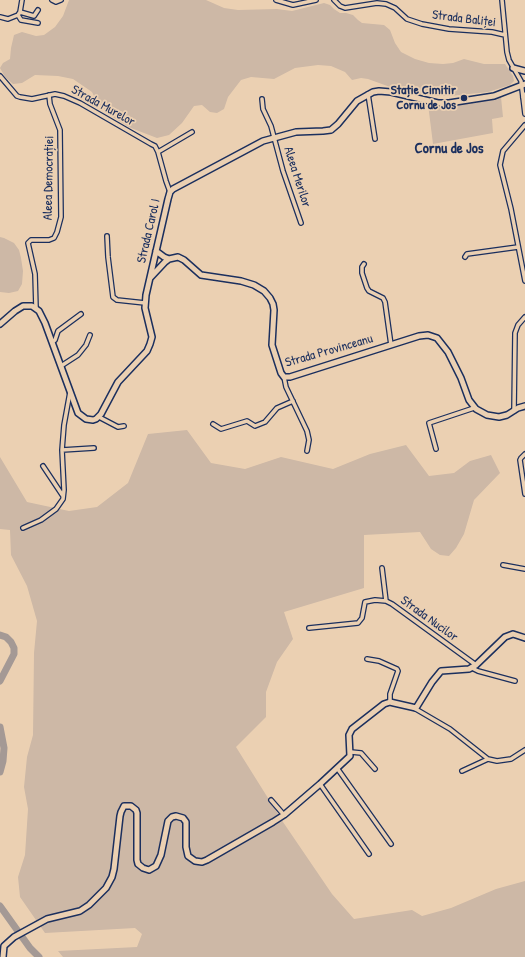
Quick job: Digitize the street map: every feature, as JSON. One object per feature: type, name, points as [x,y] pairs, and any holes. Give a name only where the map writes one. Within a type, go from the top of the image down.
[{"type":"street","points":[[22,0],[19,14],[21,20],[38,24]]},
{"type":"street","points":[[52,0],[56,2],[61,0]]},
{"type":"street","points":[[276,0],[293,5],[316,0]]},
{"type":"street","name":"Strada Baliței","points":[[334,0],[340,6],[345,8],[377,3],[386,4],[395,8],[407,18],[422,24],[449,29],[492,32],[505,35]]},
{"type":"street","points":[[502,0],[508,56],[513,68],[523,84],[525,114]]},
{"type":"street","points":[[0,17],[8,19],[19,14],[34,16],[38,10]]},
{"type":"street","points":[[513,68],[525,71]]},
{"type":"street","name":"Strada Murelor","points":[[0,76],[17,96],[32,99],[59,94],[80,103],[151,144],[158,152]]},
{"type":"street","points":[[375,139],[368,94],[384,91],[438,103],[450,103],[494,96],[523,84]]},
{"type":"street","name":"Strada Carol I","points":[[99,417],[118,382],[147,351],[150,344],[151,332],[146,314],[145,303],[170,192],[177,186],[255,144],[273,137],[296,132],[331,130],[338,124],[357,101],[368,94]]},
{"type":"street","name":"Aleea Democrației","points":[[36,308],[34,274],[28,243],[31,240],[49,240],[54,238],[61,217],[61,137],[60,130],[49,101],[49,95]]},
{"type":"street","name":"Aleea Merilor","points":[[262,99],[263,109],[268,120],[301,223]]},
{"type":"street","points":[[525,124],[506,146],[500,158],[500,165],[511,209],[525,281]]},
{"type":"street","points":[[170,192],[158,152],[192,132]]},
{"type":"street","points":[[107,236],[113,296],[117,300],[145,303]]},
{"type":"street","points":[[465,257],[467,254],[518,247]]},
{"type":"street","name":"Strada Provinceanu","points":[[156,251],[169,259],[181,258],[201,275],[248,283],[260,288],[267,294],[274,310],[272,345],[281,373],[284,377],[290,377],[423,335],[432,336],[437,338],[452,360],[469,400],[474,408]]},
{"type":"street","points":[[150,279],[169,259]]},
{"type":"street","points":[[364,264],[362,267],[362,273],[367,288],[369,291],[383,298],[385,302],[391,345]]},
{"type":"street","points":[[0,324],[18,308],[28,305],[36,308],[42,315],[76,409],[81,417],[90,420],[99,417],[118,427],[124,426]]},
{"type":"street","points":[[52,342],[55,340],[58,330],[81,314]]},
{"type":"street","points":[[514,411],[515,333],[518,325],[525,317]]},
{"type":"street","points":[[61,366],[78,356],[90,336]]},
{"type":"street","points":[[284,377],[285,384],[307,431],[307,451]]},
{"type":"street","points":[[22,528],[40,520],[56,509],[63,496],[62,450],[64,424],[70,390]]},
{"type":"street","points":[[212,424],[221,430],[247,421],[255,426],[265,422],[277,408],[293,401]]},
{"type":"street","points":[[436,449],[429,423],[474,408],[481,413],[495,417],[507,416],[525,406]]},
{"type":"street","points":[[62,450],[94,448]]},
{"type":"street","points":[[525,454],[520,460],[525,494]]},
{"type":"street","points":[[43,466],[63,496]]},
{"type":"street","points":[[503,565],[525,569]]},
{"type":"street","points":[[382,568],[386,601]]},
{"type":"street","name":"Strada Nucilor","points":[[309,628],[358,623],[362,618],[365,602],[375,600],[386,601],[392,604],[478,671],[515,681]]},
{"type":"street","points":[[414,708],[418,706],[439,672],[444,670],[467,670],[474,667],[505,636],[513,634],[525,638]]},
{"type":"street","points":[[367,659],[379,661],[397,669],[398,671],[390,694],[390,702]]},
{"type":"street","points":[[3,957],[4,946],[14,937],[31,926],[46,919],[74,914],[80,911],[89,905],[106,888],[112,877],[114,869],[120,816],[124,806],[131,806],[138,813],[137,860],[140,866],[149,870],[156,866],[159,861],[167,825],[173,816],[180,816],[185,820],[186,847],[188,856],[198,862],[212,857],[265,828],[284,815],[349,757],[351,752],[349,735],[352,729],[382,706],[390,702],[414,708],[450,729],[488,759],[497,761],[511,759],[525,750]]},
{"type":"street","points":[[351,752],[361,753],[375,769]]},
{"type":"street","points":[[462,770],[488,759]]},
{"type":"street","points":[[337,768],[391,844]]},
{"type":"street","points":[[320,784],[369,854]]},
{"type":"street","points":[[271,800],[284,815]]},
{"type":"shaded area","points":[[69,0],[206,0],[224,8],[238,10],[277,9],[292,11],[324,3],[330,5],[340,13],[353,15],[362,23],[384,25],[390,30],[395,43],[401,52],[415,59],[429,63],[443,64],[453,63],[464,59],[484,64],[505,64],[513,76],[514,81],[510,85],[488,92],[450,96],[433,96],[393,88],[368,79],[361,78],[352,80],[345,72],[331,66],[318,65],[295,68],[274,79],[251,77],[241,80],[228,97],[224,109],[217,113],[210,112],[202,105],[194,106],[182,123],[169,135],[157,138],[131,128],[111,116],[97,102],[92,92],[73,79],[58,76],[35,75],[22,83],[13,84],[5,77],[0,68],[3,63],[10,59],[14,35],[22,32],[36,36],[44,35],[55,27],[63,16]]},
{"type":"shaded area","points":[[501,97],[503,117],[492,119],[493,133],[433,144],[428,104],[450,106]]},
{"type":"shaded area","points":[[0,237],[14,243],[19,250],[23,271],[22,284],[18,291],[9,293],[0,292]]},
{"type":"shaded area","points":[[187,430],[211,463],[245,469],[281,457],[333,469],[370,454],[406,445],[429,476],[454,473],[470,461],[491,455],[500,473],[474,500],[464,534],[456,548],[449,556],[440,555],[431,549],[420,532],[364,535],[364,588],[284,612],[293,639],[277,662],[266,692],[266,717],[236,747],[283,822],[332,894],[354,919],[412,910],[422,916],[451,908],[496,889],[525,881],[525,957],[63,957],[58,951],[137,947],[142,934],[135,928],[45,933],[20,897],[18,877],[25,855],[28,809],[24,787],[27,757],[33,735],[34,653],[37,621],[27,586],[11,555],[10,530],[0,529],[0,457],[27,502],[69,511],[97,507],[128,483],[148,434]]},
{"type":"waterway","points":[[0,635],[6,637],[14,648],[14,654],[0,681]]},
{"type":"waterway","points":[[0,727],[4,748],[0,772]]},
{"type":"waterway","points":[[0,906],[30,948],[39,957]]},
{"type":"place","name":"Stație Cimitir Cornu de Jos","points":[[464,98]]},
{"type":"district","name":"Cornu de Jos","points":[[449,149]]}]
